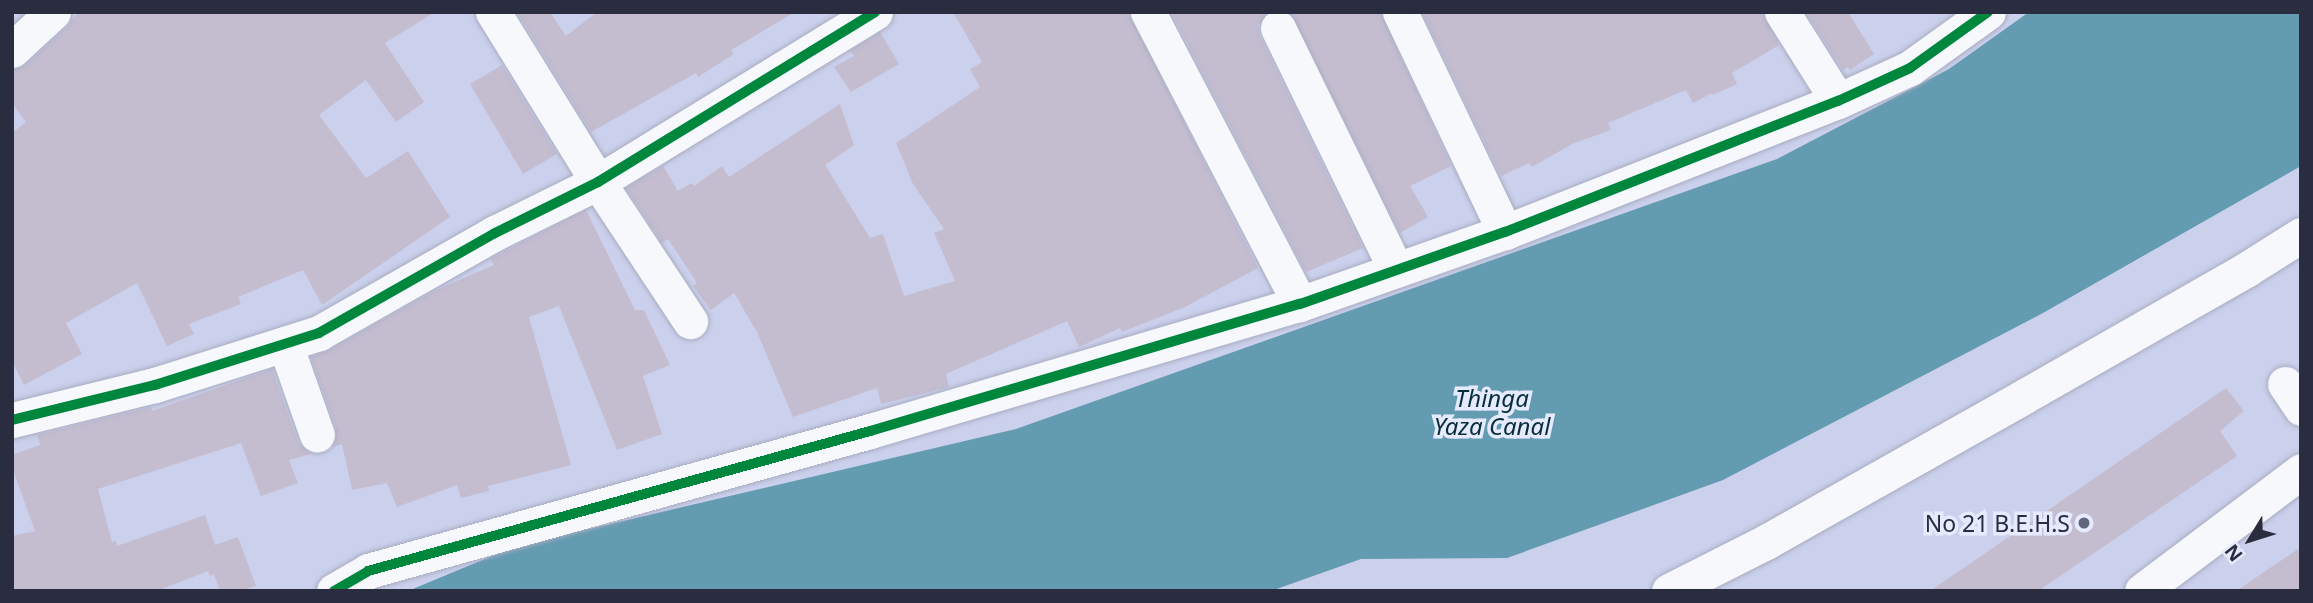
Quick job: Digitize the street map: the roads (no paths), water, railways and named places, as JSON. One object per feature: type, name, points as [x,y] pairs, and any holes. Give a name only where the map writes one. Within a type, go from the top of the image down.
[{"type":"street","points":[[12,50],[53,12]]},
{"type":"street","points":[[494,12],[597,182],[690,321]]},
{"type":"street","points":[[12,420],[155,385],[319,333],[495,233],[597,182],[875,12]]},
{"type":"street","points":[[1149,12],[1300,304]]},
{"type":"street","points":[[1401,12],[1505,232]]},
{"type":"street","points":[[1782,12],[1838,101]]},
{"type":"street","points":[[334,591],[368,571],[870,431],[1300,304],[1505,232],[1838,101],[1910,68],[1988,12]]},
{"type":"street","points":[[1278,28],[1396,270]]},
{"type":"street","points":[[1669,591],[1766,542],[2011,404],[2247,270],[2301,234]]},
{"type":"street","points":[[285,344],[317,435]]},
{"type":"street","points":[[2142,591],[2301,471]]},
{"type":"water","name":"Thinga Yaza Canal","points":[[2029,12],[2301,12],[2301,166],[2043,313],[1723,480],[1507,558],[1361,559],[1271,591],[408,591],[516,546],[1016,429],[1777,159],[1949,69]]},
{"type":"place","name":"No 21 B.E.H.S","points":[[2084,523]]}]
